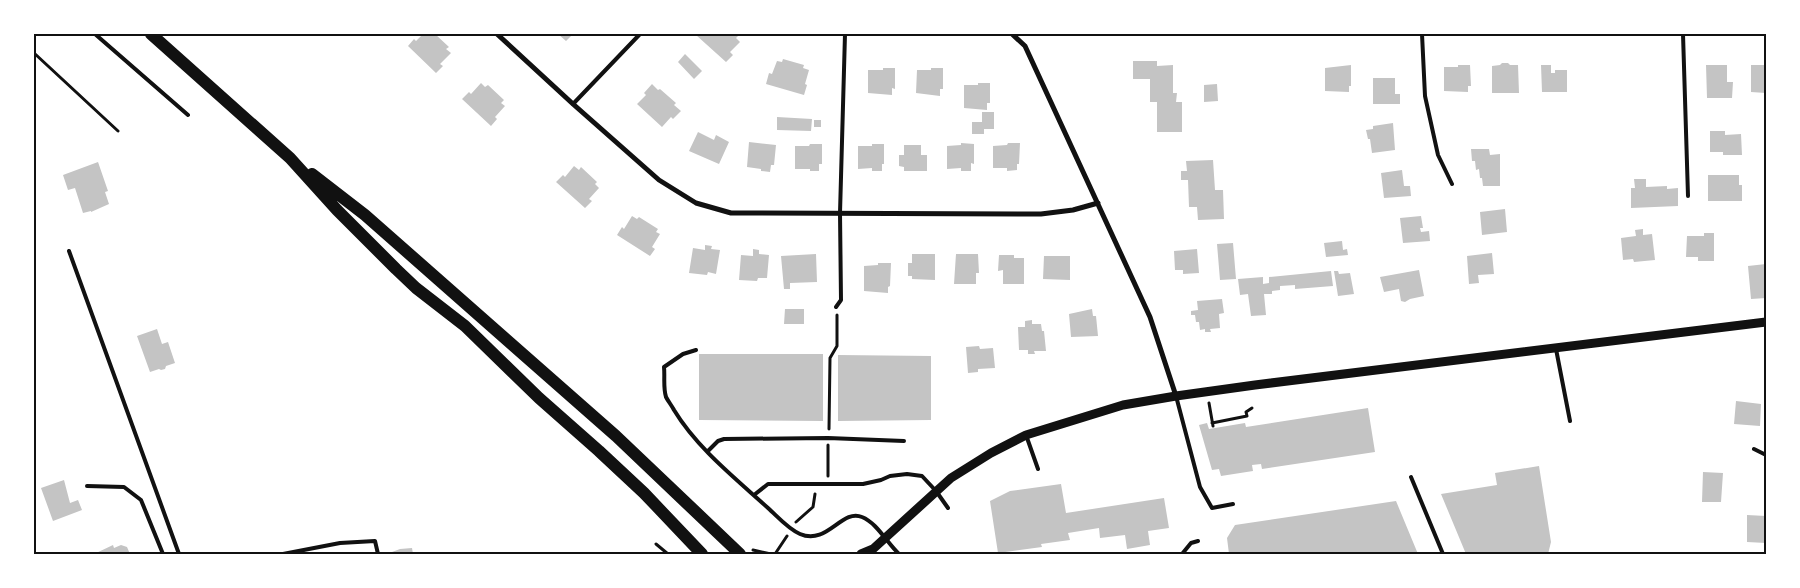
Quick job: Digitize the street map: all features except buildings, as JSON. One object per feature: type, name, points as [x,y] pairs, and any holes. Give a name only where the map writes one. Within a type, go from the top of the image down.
[{"type":"main road","points":[[151,34],[290,158],[396,269],[465,326],[539,398],[600,451],[650,499],[702,554]]},
{"type":"main road","points":[[290,158],[347,200],[436,276],[616,436],[740,554]]},
{"type":"street","points":[[497,34],[660,180],[696,203],[731,213],[1041,214],[1073,210],[1098,203]]},
{"type":"street","points":[[1012,34],[1025,46],[1150,317],[1176,396]]},
{"type":"street","points":[[861,554],[871,552],[936,491],[977,461],[1026,436],[1123,405],[1176,396],[1766,322]]},
{"type":"lane","points":[[95,34],[188,116]]},
{"type":"lane","points":[[573,104],[640,34]]},
{"type":"lane","points":[[836,307],[840,300],[840,213],[845,34]]},
{"type":"lane","points":[[1422,34],[1425,96],[1438,155],[1452,184]]},
{"type":"lane","points":[[1683,34],[1688,196]]},
{"type":"lane","points":[[69,251],[179,554]]},
{"type":"lane","points":[[1556,349],[1570,421]]},
{"type":"lane","points":[[696,350],[683,354],[664,367],[666,396],[687,430],[754,495],[791,529],[801,535],[818,536],[826,533],[844,519],[853,515],[861,516],[899,554]]},
{"type":"lane","points":[[1176,396],[1200,487],[1212,508],[1233,504]]},
{"type":"lane","points":[[1026,436],[1038,469]]},
{"type":"lane","points":[[708,451],[718,441],[724,439],[828,438],[904,441]]},
{"type":"lane","points":[[1754,449],[1766,456]]},
{"type":"lane","points":[[754,495],[768,484],[863,484],[890,476],[907,474],[922,476],[948,508]]},
{"type":"lane","points":[[1411,478],[1443,554]]},
{"type":"lane","points":[[87,486],[124,487],[141,500],[163,554]]},
{"type":"lane","points":[[283,554],[340,543],[374,541],[378,554]]},
{"type":"lane","points":[[1182,554],[1191,543],[1198,541]]},
{"type":"path","points":[[34,53],[118,130]]},
{"type":"path","points":[[836,307],[837,346]]},
{"type":"path","points":[[1209,402],[1213,425],[1247,416],[1246,412],[1252,408]]},
{"type":"path","points":[[803,516],[810,510]]},
{"type":"path","points":[[776,554],[787,535]]},
{"type":"path","points":[[656,544],[668,554]]},
{"type":"path","points":[[746,554],[751,550],[771,554]]}]
